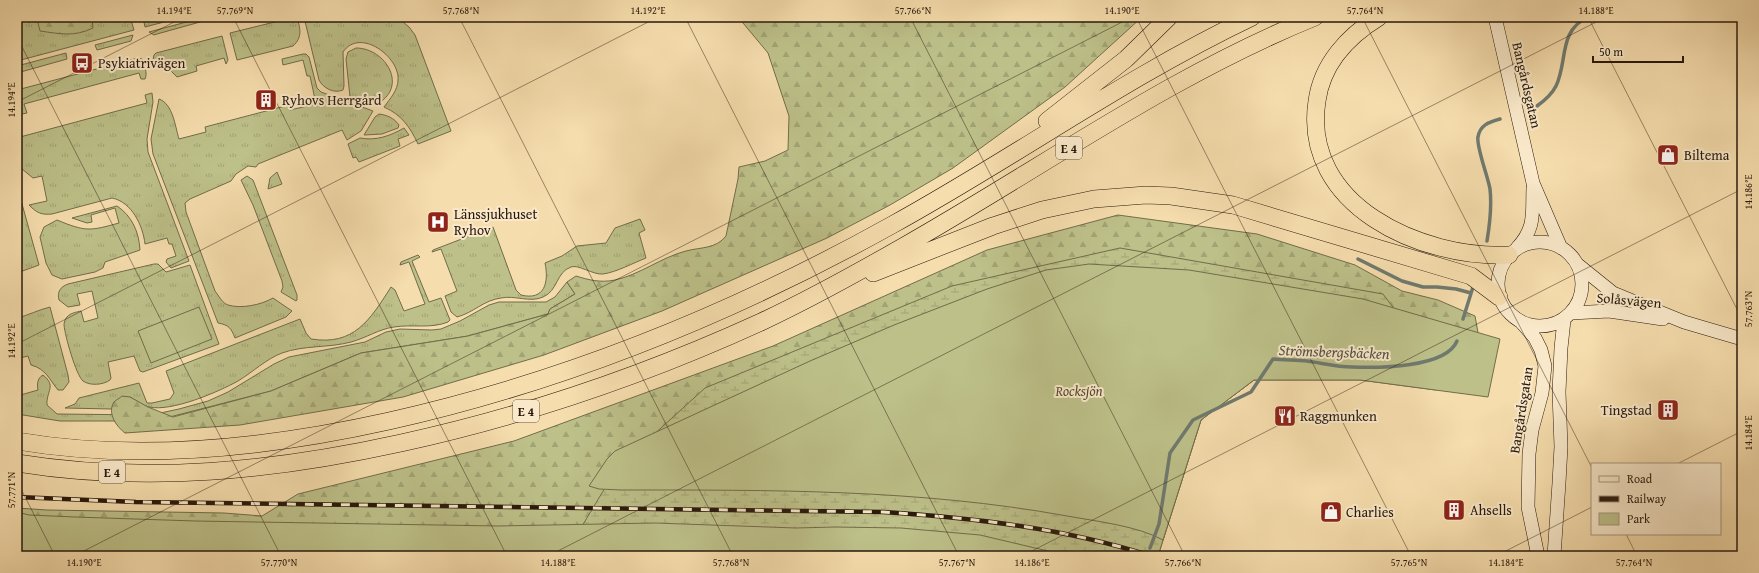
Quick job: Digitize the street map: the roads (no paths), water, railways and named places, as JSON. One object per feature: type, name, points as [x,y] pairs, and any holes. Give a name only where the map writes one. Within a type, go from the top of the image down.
[{"type":"highway","points":[[977,174],[1107,75],[1143,44],[1169,17]]},
{"type":"highway","name":"E 4","points":[[17,441],[122,451],[204,449],[316,435],[412,416],[470,401],[540,380],[625,351],[714,315],[817,266],[895,223],[1129,82],[1210,37],[1252,17]]},
{"type":"highway","name":"E 4","points":[[17,463],[118,472],[171,473],[250,469],[323,459],[470,427],[595,389],[675,359],[725,338],[828,289],[906,245],[1140,105],[1221,59],[1282,30],[1315,17]]},
{"type":"highway","points":[[1379,17],[1360,30],[1339,50],[1331,61],[1320,85],[1316,108],[1316,135],[1319,147],[1330,173],[1344,193],[1362,210],[1386,226],[1412,239],[1429,245],[1468,254],[1488,256],[1512,253]]},
{"type":"highway","points":[[828,289],[882,270],[994,226],[1042,210],[1094,198],[1146,195],[1178,196],[1233,206],[1471,276],[1499,297]]},
{"type":"main road","name":"Bangårdsgatan","points":[[1495,17],[1533,183],[1561,248]]},
{"type":"main road","name":"Bangårdsgatan","points":[[1512,253],[1526,238],[1530,228],[1533,183]]},
{"type":"main road","points":[[1542,242],[1561,248],[1567,252],[1577,264],[1582,276],[1582,290],[1578,302],[1567,316],[1554,325],[1543,327],[1531,326],[1511,316],[1499,297],[1497,286],[1498,275],[1502,264],[1512,253],[1523,245],[1542,242]]},
{"type":"main road","name":"Solåsvägen","points":[[1577,264],[1613,293],[1684,322],[1742,339]]},
{"type":"main road","name":"Solåsvägen","points":[[1567,316],[1609,311],[1684,322]]},
{"type":"main road","points":[[1554,556],[1559,483],[1559,385],[1561,348],[1567,316]]},
{"type":"main road","name":"Bangårdsgatan","points":[[1521,322],[1535,338],[1541,350],[1545,366],[1542,393],[1532,430],[1529,454],[1528,507],[1538,556]]},
{"type":"waterway","name":"Strömsbergsbäcken","points":[[1537,106],[1548,97],[1556,86],[1560,76],[1565,47],[1572,30],[1588,17]]},
{"type":"waterway","name":"Strömsbergsbäcken","points":[[1487,241],[1491,202],[1490,189],[1479,147],[1478,137],[1483,127],[1500,119]]},
{"type":"waterway","points":[[1358,259],[1402,281],[1423,287],[1456,289],[1471,293]]},
{"type":"waterway","name":"Strömsbergsbäcken","points":[[1463,319],[1473,287]]},
{"type":"waterway","name":"Strömsbergsbäcken","points":[[1150,548],[1159,524],[1170,453],[1193,420],[1251,392],[1273,359],[1307,361],[1346,367],[1394,366],[1426,361],[1440,357],[1450,350],[1457,341]]},
{"type":"railway","points":[[17,497],[136,502],[883,512],[951,517],[1052,531],[1118,546],[1151,556]]},
{"type":"place","name":"Psykiatrivägen","points":[[82,63]]},
{"type":"place","name":"Ryhovs Herrgård","points":[[266,100]]},
{"type":"place","name":"Biltema","points":[[1668,155]]},
{"type":"place","name":"Länssjukhuset Ryhov","points":[[438,222]]},
{"type":"place","name":"Tingstad","points":[[1668,410]]},
{"type":"place","name":"Raggmunken","points":[[1285,416]]},
{"type":"place","name":"Ahsells","points":[[1454,510]]},
{"type":"place","name":"Charlies","points":[[1331,512]]},
{"type":"park label","name":"Rocksjön","points":[[1079,391]]}]
